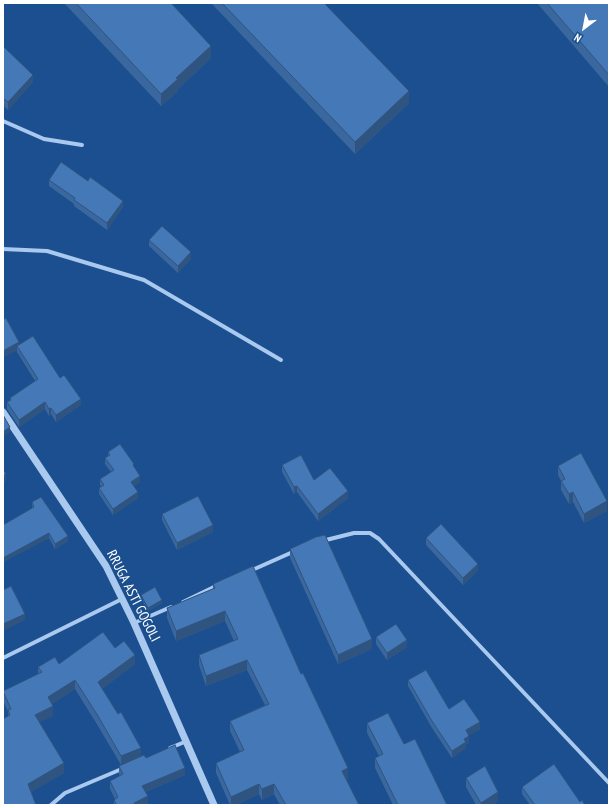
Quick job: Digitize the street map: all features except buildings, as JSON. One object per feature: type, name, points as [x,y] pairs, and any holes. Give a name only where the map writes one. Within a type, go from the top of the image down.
[{"type":"street","points":[[3,121],[44,139],[82,145]]},
{"type":"street","points":[[3,248],[47,250],[144,280],[281,360]]},
{"type":"street","name":"RRUGA ASTI GOGOLI","points":[[3,412],[106,566],[134,623],[214,805]]},
{"type":"street","points":[[314,543],[354,533],[370,533],[379,539],[609,783]]},
{"type":"street","points":[[243,574],[301,548]]},
{"type":"street","points":[[134,623],[221,584]]},
{"type":"street","points":[[3,658],[122,599]]},
{"type":"street","points":[[165,751],[187,742]]},
{"type":"street","points":[[51,805],[65,793],[129,766]]}]
